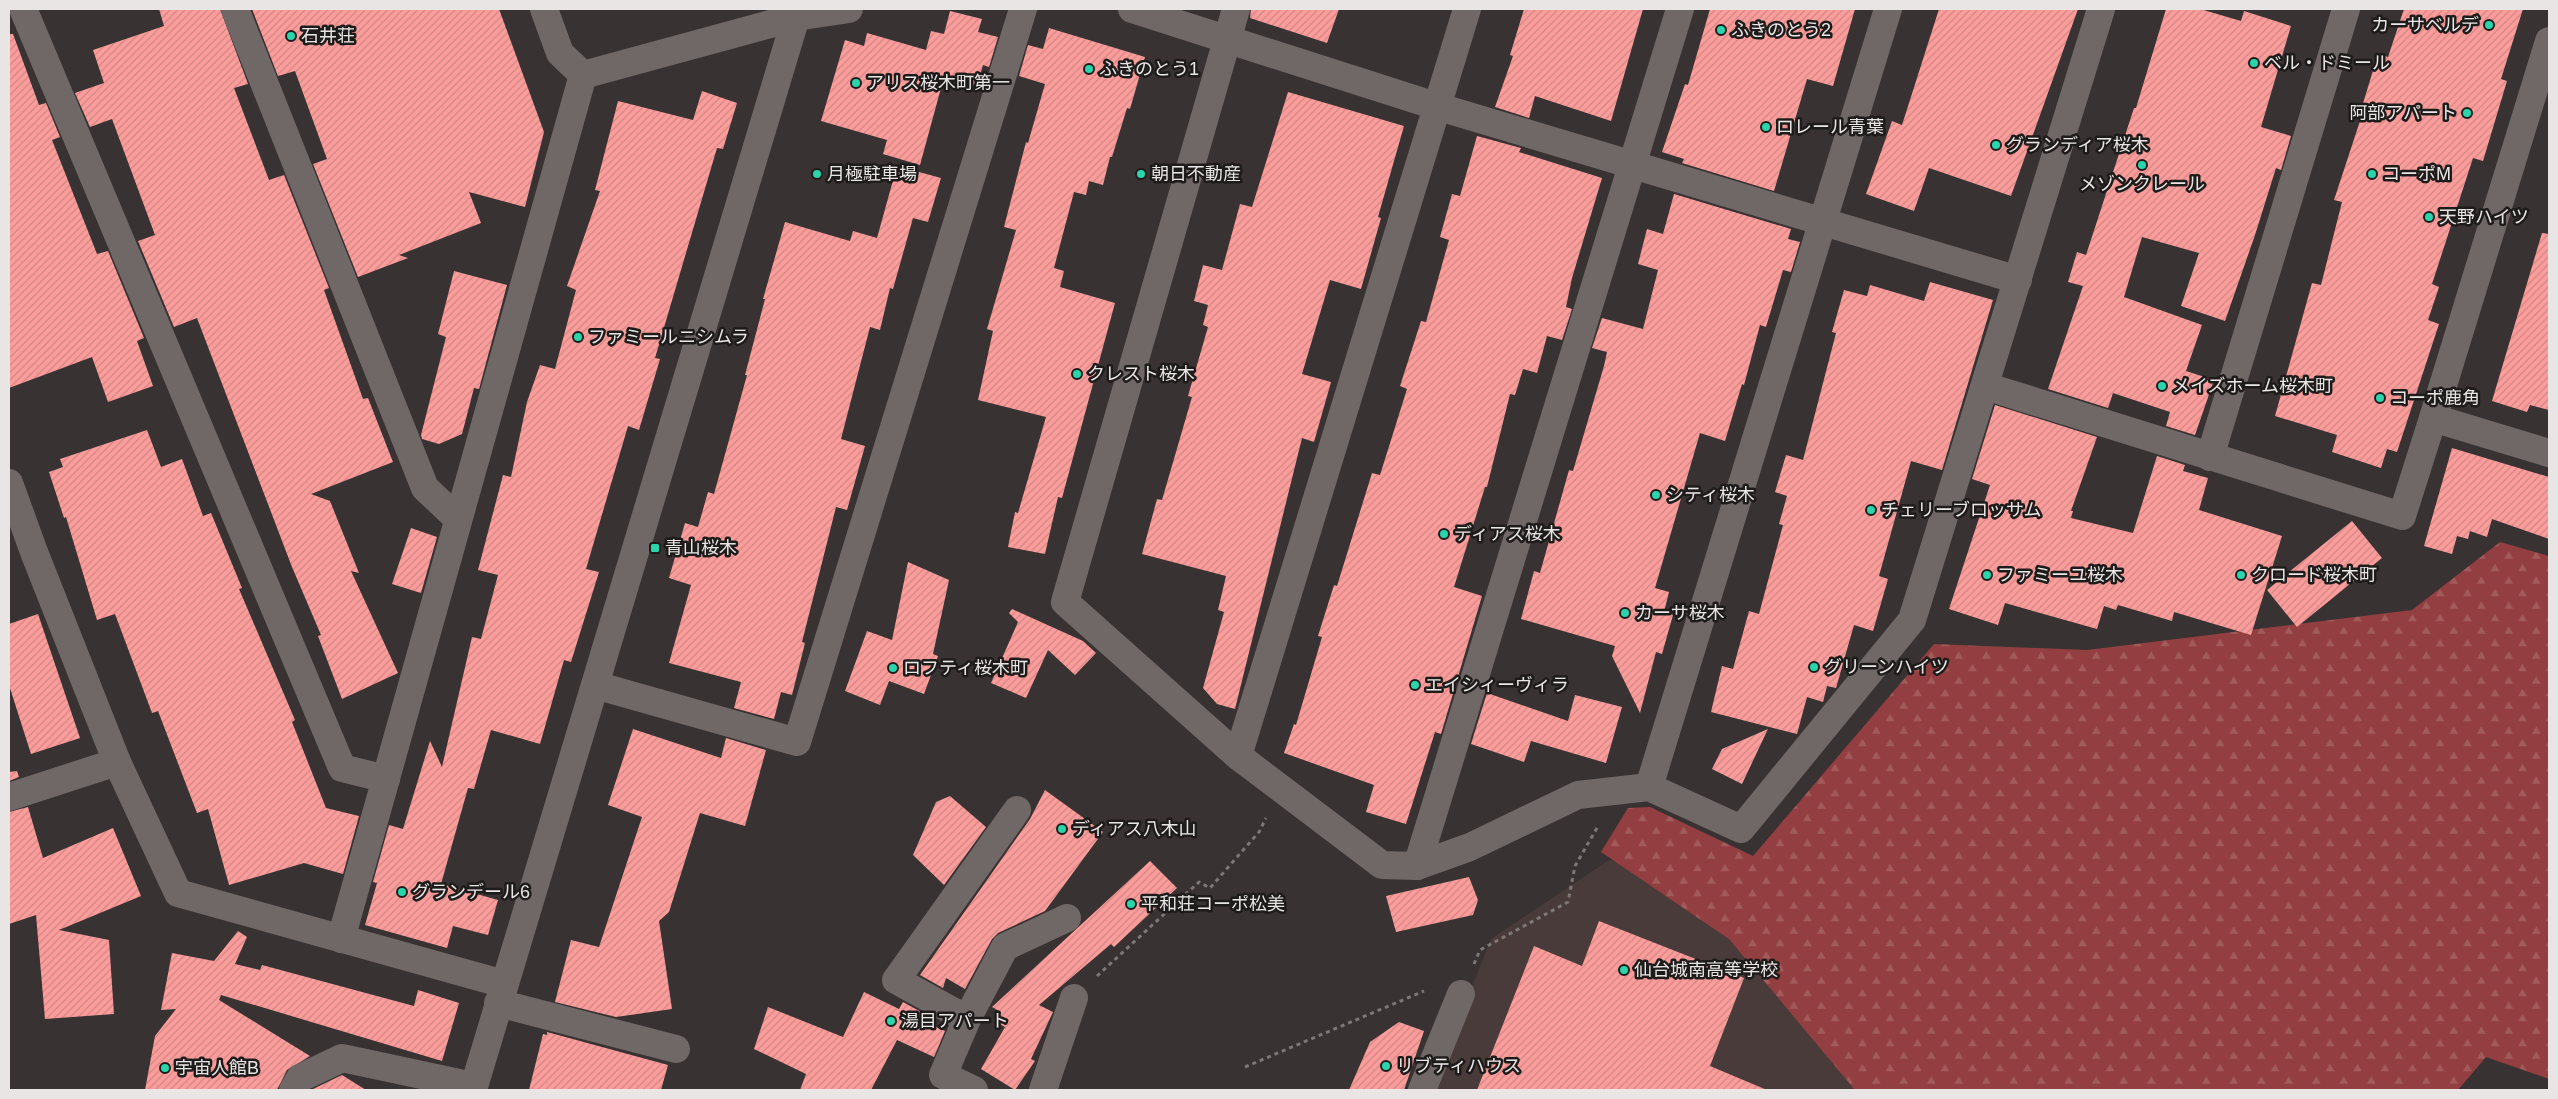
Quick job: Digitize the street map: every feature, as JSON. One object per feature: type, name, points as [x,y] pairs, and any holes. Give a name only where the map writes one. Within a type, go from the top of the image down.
[{"type":"street","points":[[235,9],[425,488],[458,519]]},
{"type":"street","points":[[544,9],[560,53],[584,75]]},
{"type":"street","points":[[584,75],[796,17],[848,9]]},
{"type":"street","points":[[596,684],[797,742],[1023,9]]},
{"type":"street","points":[[1132,9],[1228,37],[1439,106],[1824,224],[2018,280]]},
{"type":"street","points":[[1236,9],[1065,602],[1238,756],[1382,865],[1417,866],[1470,848],[1578,795],[1650,787],[1741,829],[1912,620],[2101,9]]},
{"type":"street","points":[[1238,756],[1439,106],[1467,9]]},
{"type":"street","points":[[1417,866],[1680,9]]},
{"type":"street","points":[[1650,787],[1824,224],[1888,9]]},
{"type":"street","points":[[2210,457],[2346,9]]},
{"type":"street","points":[[21,12],[342,768],[386,779]]},
{"type":"street","points":[[293,1090],[300,1078],[342,1058],[473,1088],[596,684],[678,401],[796,17]]},
{"type":"street","points":[[1985,386],[2402,516],[2549,41]]},
{"type":"street","points":[[341,939],[584,75]]},
{"type":"street","points":[[2433,418],[2549,452]]},
{"type":"street","points":[[9,483],[34,552],[117,762],[178,893],[341,939],[501,994],[676,1049]]},
{"type":"street","points":[[9,796],[117,762]]},
{"type":"street","points":[[967,1019],[896,980],[1017,810]]},
{"type":"street","points":[[974,1090],[942,1075],[967,1019],[1005,947],[1067,918]]},
{"type":"street","points":[[1422,1090],[1461,994]]},
{"type":"street","points":[[1043,1090],[1074,998]]},
{"type":"path","points":[[1074,998],[1199,882],[1210,888],[1258,832],[1283,789]]},
{"type":"path","points":[[1245,1067],[1433,988],[1461,994],[1480,950],[1568,902],[1575,866],[1601,821]]},
{"type":"shaded area","name":"仙台城南高等学校","points":[[1609,860],[1693,879],[1926,1090],[1431,1090],[1491,939]]},
{"type":"green space","points":[[2500,542],[2549,556],[2549,1079],[2486,1057],[2458,1090],[1855,1090],[1729,939],[1601,852],[1628,808],[1650,807],[1753,856],[1934,644],[2087,650],[2412,610]]},
{"type":"building","points":[[159,9],[220,9],[248,84],[234,88],[269,180],[284,175],[329,288],[324,290],[363,399],[368,398],[393,462],[311,494],[330,501],[359,573],[351,571],[398,673],[342,699],[318,636],[321,635],[292,567],[197,318],[174,327],[138,241],[155,235],[112,119],[90,127],[75,93],[104,83],[93,50],[164,26]]},
{"type":"building","points":[[252,9],[499,9],[544,132],[525,207],[469,192],[481,223],[399,255],[408,258],[358,277],[313,164],[327,159],[295,71],[278,76]]},
{"type":"building","points":[[1251,9],[1339,9],[1327,43],[1250,18]]},
{"type":"building","points":[[1524,9],[1643,9],[1611,121],[1535,96],[1529,118],[1495,107],[1513,56],[1510,55]]},
{"type":"building","points":[[1710,9],[1855,9],[1833,86],[1807,79],[1774,191],[1682,163],[1684,159],[1662,152],[1685,84],[1688,85]]},
{"type":"building","points":[[1939,9],[2078,9],[2011,196],[1929,168],[1914,211],[1866,194],[1892,121],[1902,125]]},
{"type":"building","points":[[2166,9],[2200,9],[2241,21],[2244,11],[2291,26],[2261,127],[2291,136],[2281,170],[2276,168],[2225,321],[2181,306],[2199,253],[2142,237],[2124,297],[2202,325],[2186,371],[2214,380],[2195,435],[2166,426],[2170,412],[2113,393],[2108,408],[2048,389],[2083,286],[2068,282],[2077,252],[2086,255],[2134,108],[2136,108]]},
{"type":"building","points":[[2404,9],[2523,9],[2501,79],[2507,81],[2483,161],[2473,158],[2432,284],[2439,287],[2428,320],[2439,324],[2397,452],[2387,449],[2381,468],[2332,452],[2337,435],[2275,416],[2312,283],[2321,285],[2342,202],[2334,200],[2360,121],[2358,120],[2378,54],[2388,57]]},
{"type":"building","points":[[950,11],[982,19],[978,32],[998,37],[989,67],[983,65],[977,86],[944,77],[920,165],[883,154],[887,140],[821,121],[845,40],[864,46],[867,33],[926,50],[931,31],[944,34]]},
{"type":"building","points":[[1049,28],[1145,57],[1130,109],[1127,108],[1112,157],[1110,157],[1103,185],[1089,181],[1086,195],[1074,192],[1054,268],[1064,271],[1060,287],[1115,303],[1062,498],[1058,497],[1045,554],[1008,547],[1015,512],[1018,513],[1046,417],[978,400],[993,331],[987,329],[1016,230],[1004,227],[1026,142],[1028,143],[1045,84],[1019,76],[1028,45],[1043,49]]},
{"type":"building","points":[[9,34],[13,34],[39,105],[46,103],[60,137],[52,140],[97,254],[108,251],[144,338],[137,341],[153,386],[108,402],[92,357],[9,388]]},
{"type":"building","points":[[702,91],[737,103],[723,149],[717,148],[655,358],[660,359],[639,430],[628,426],[586,569],[599,572],[571,662],[564,660],[540,744],[491,730],[474,789],[468,788],[441,884],[498,900],[488,935],[453,926],[447,948],[365,925],[377,883],[373,882],[389,825],[403,829],[430,741],[442,767],[472,637],[481,639],[498,575],[478,570],[503,475],[511,477],[527,402],[540,365],[555,369],[576,290],[567,286],[600,191],[595,190],[618,101],[693,120]]},
{"type":"building","points":[[1288,92],[1404,126],[1378,217],[1381,218],[1361,289],[1330,280],[1302,374],[1331,382],[1314,442],[1302,438],[1235,709],[1217,704],[1203,688],[1224,612],[1218,610],[1226,576],[1142,554],[1157,499],[1162,500],[1192,397],[1188,396],[1208,327],[1203,325],[1208,305],[1194,301],[1203,265],[1222,270],[1240,204],[1252,207]]},
{"type":"building","points":[[1477,136],[1521,148],[1519,152],[1602,178],[1572,278],[1566,307],[1572,309],[1562,340],[1547,336],[1537,373],[1523,369],[1515,395],[1510,394],[1487,487],[1485,487],[1454,587],[1482,596],[1441,734],[1435,732],[1406,824],[1366,812],[1374,785],[1284,753],[1294,724],[1296,725],[1322,637],[1318,636],[1334,585],[1337,586],[1372,473],[1380,475],[1407,389],[1400,386],[1421,321],[1426,322],[1449,240],[1440,237],[1452,194],[1460,196]]},
{"type":"building","points":[[897,166],[941,178],[928,222],[913,218],[893,289],[890,288],[880,330],[870,327],[841,439],[865,446],[847,510],[836,507],[802,642],[805,643],[792,695],[781,692],[774,719],[734,708],[741,682],[669,663],[691,585],[669,578],[685,523],[698,527],[708,492],[714,494],[747,375],[745,375],[765,299],[763,299],[785,222],[850,241],[853,231],[877,238]]},
{"type":"building","points":[[1674,194],[1791,229],[1788,239],[1800,242],[1791,272],[1783,270],[1766,327],[1760,325],[1744,385],[1742,384],[1725,441],[1700,433],[1655,588],[1669,592],[1664,612],[1673,615],[1662,654],[1656,652],[1640,713],[1612,656],[1615,646],[1521,619],[1534,571],[1540,573],[1569,470],[1573,471],[1604,366],[1607,352],[1592,348],[1602,318],[1643,329],[1658,270],[1638,264],[1647,229],[1663,234]]},
{"type":"building","points":[[2542,233],[2549,234],[2549,410],[2530,405],[2527,412],[2492,401]]},
{"type":"building","points":[[454,271],[507,285],[479,389],[474,388],[462,434],[439,444],[422,439],[421,435],[446,337],[438,334]]},
{"type":"building","points":[[1930,282],[1993,300],[1942,470],[1911,461],[1879,576],[1888,579],[1873,631],[1854,625],[1836,688],[1827,686],[1823,702],[1807,697],[1797,734],[1711,712],[1722,666],[1733,669],[1749,611],[1759,614],[1783,525],[1779,524],[1787,496],[1775,492],[1786,455],[1803,460],[1836,333],[1832,332],[1844,290],[1867,296],[1870,285],[1924,301]]},
{"type":"building","points":[[1995,405],[2097,437],[2071,511],[2073,511],[2071,518],[2133,533],[2157,456],[2185,465],[2183,471],[2208,478],[2199,510],[2282,536],[2251,635],[2174,612],[2172,621],[2118,605],[2116,610],[2104,606],[2097,629],[2005,603],[1998,625],[1949,609],[1990,485],[1972,479]]},
{"type":"building","points":[[147,430],[161,467],[182,459],[203,516],[211,513],[242,588],[239,589],[295,720],[292,722],[326,808],[359,816],[343,874],[304,863],[229,885],[208,809],[197,813],[158,711],[152,713],[115,614],[97,620],[66,517],[64,518],[49,472],[63,467],[60,459]]},
{"type":"building","points":[[2452,448],[2549,477],[2549,539],[2492,519],[2487,537],[2470,531],[2468,539],[2457,536],[2452,554],[2424,546]]},
{"type":"building","points":[[2352,521],[2382,558],[2297,627],[2267,590]]},
{"type":"building","points":[[411,528],[437,537],[421,593],[392,584]]},
{"type":"building","points":[[908,562],[949,580],[933,654],[938,656],[924,694],[889,681],[880,705],[845,691],[867,631],[892,640]]},
{"type":"building","points":[[1012,609],[1083,641],[1096,653],[1075,675],[1048,650],[1026,698],[991,683],[1018,622],[1009,613]]},
{"type":"building","points":[[38,614],[80,738],[31,754],[9,685],[9,624]]},
{"type":"building","points":[[1487,693],[1568,721],[1575,695],[1622,707],[1606,763],[1531,741],[1524,762],[1471,744]]},
{"type":"building","points":[[633,729],[721,758],[726,738],[766,750],[745,826],[700,813],[669,912],[659,921],[672,1009],[616,1017],[555,1002],[571,940],[599,947],[642,817],[608,805]]},
{"type":"building","points":[[1768,729],[1742,784],[1712,769],[1722,749]]},
{"type":"building","points":[[17,771],[19,777],[9,781],[9,772]]},
{"type":"building","points":[[1045,790],[1103,832],[1045,911],[998,933],[992,939],[965,989],[946,978],[943,988],[920,975],[1030,819]]},
{"type":"building","points":[[950,796],[986,827],[944,885],[913,855],[936,802]]},
{"type":"building","points":[[28,807],[43,858],[113,828],[141,896],[59,930],[109,940],[114,1014],[45,1019],[36,915],[9,924],[9,812]]},
{"type":"building","points":[[1150,861],[1177,888],[1114,947],[1111,944],[1039,1005],[1053,1012],[1031,1059],[1035,1061],[1015,1090],[981,1069],[1005,1027],[996,1022],[1001,1012],[992,1007]]},
{"type":"building","points":[[1469,877],[1478,900],[1473,915],[1396,932],[1386,896]]},
{"type":"building","points":[[1599,921],[1744,978],[1710,1066],[1767,1090],[1477,1090],[1534,946],[1582,966]]},
{"type":"building","points":[[238,931],[247,937],[235,964],[260,970],[262,965],[414,1006],[418,990],[459,1003],[442,1061],[221,995],[219,1000],[310,1056],[287,1070],[277,1090],[145,1090],[155,1036],[176,1009],[161,1010],[172,953],[214,961]]},
{"type":"building","points":[[864,992],[899,1009],[903,1002],[932,1018],[930,1024],[945,1031],[934,1057],[897,1040],[871,1090],[800,1090],[806,1074],[754,1049],[768,1007],[843,1037]]},
{"type":"building","name":"リブティハウス","points":[[1399,1022],[1424,1031],[1404,1090],[1349,1090],[1370,1042]]},
{"type":"building","points":[[547,1032],[668,1065],[661,1090],[529,1090],[543,1034],[547,1035]]},
{"type":"building","points":[[342,1075],[366,1090],[311,1090]]},
{"type":"place","name":"カーサベルデ","points":[[2489,25]]},
{"type":"place","name":"ふきのとう2","points":[[1721,30]]},
{"type":"place","name":"石井荘","points":[[291,36]]},
{"type":"place","name":"ベル・ドミール","points":[[2254,63]]},
{"type":"place","name":"ふきのとう1","points":[[1089,69]]},
{"type":"place","name":"アリス桜木町第一","points":[[856,83]]},
{"type":"place","name":"阿部アパート","points":[[2467,113]]},
{"type":"place","name":"ロレール青葉","points":[[1766,127]]},
{"type":"place","name":"グランディア桜木","points":[[1996,145]]},
{"type":"place","name":"メゾンクレール","points":[[2142,165]]},
{"type":"place","name":"月極駐車場","points":[[817,174]]},
{"type":"place","name":"朝日不動産","points":[[1141,174]]},
{"type":"place","name":"コーポM","points":[[2372,174]]},
{"type":"place","name":"天野ハイツ","points":[[2429,217]]},
{"type":"place","name":"ファミールニシムラ","points":[[578,337]]},
{"type":"place","name":"クレスト桜木","points":[[1077,374]]},
{"type":"place","name":"メイズホーム桜木町","points":[[2162,386]]},
{"type":"place","name":"コーポ鹿角","points":[[2380,398]]},
{"type":"place","name":"シティ桜木","points":[[1656,495]]},
{"type":"place","name":"チェリーブロッサム","points":[[1871,510]]},
{"type":"place","name":"ディアス桜木","points":[[1444,534]]},
{"type":"place","name":"青山桜木","points":[[655,548]]},
{"type":"place","name":"ファミーユ桜木","points":[[1987,575]]},
{"type":"place","name":"クロード桜木町","points":[[2241,575]]},
{"type":"place","name":"カーサ桜木","points":[[1625,613]]},
{"type":"place","name":"グリーンハイツ","points":[[1814,667]]},
{"type":"place","name":"ロフティ桜木町","points":[[893,668]]},
{"type":"place","name":"エイシィーヴィラ","points":[[1415,685]]},
{"type":"place","name":"ディアス八木山","points":[[1062,829]]},
{"type":"place","name":"グランデール6","points":[[402,892]]},
{"type":"place","name":"平和荘コーポ松美","points":[[1131,904]]},
{"type":"place","name":"仙台城南高等学校","points":[[1624,970]]},
{"type":"place","name":"湯目アパート","points":[[891,1021]]},
{"type":"place","name":"リブティハウス","points":[[1386,1066]]},
{"type":"place","name":"宇宙人館B","points":[[165,1068]]}]
